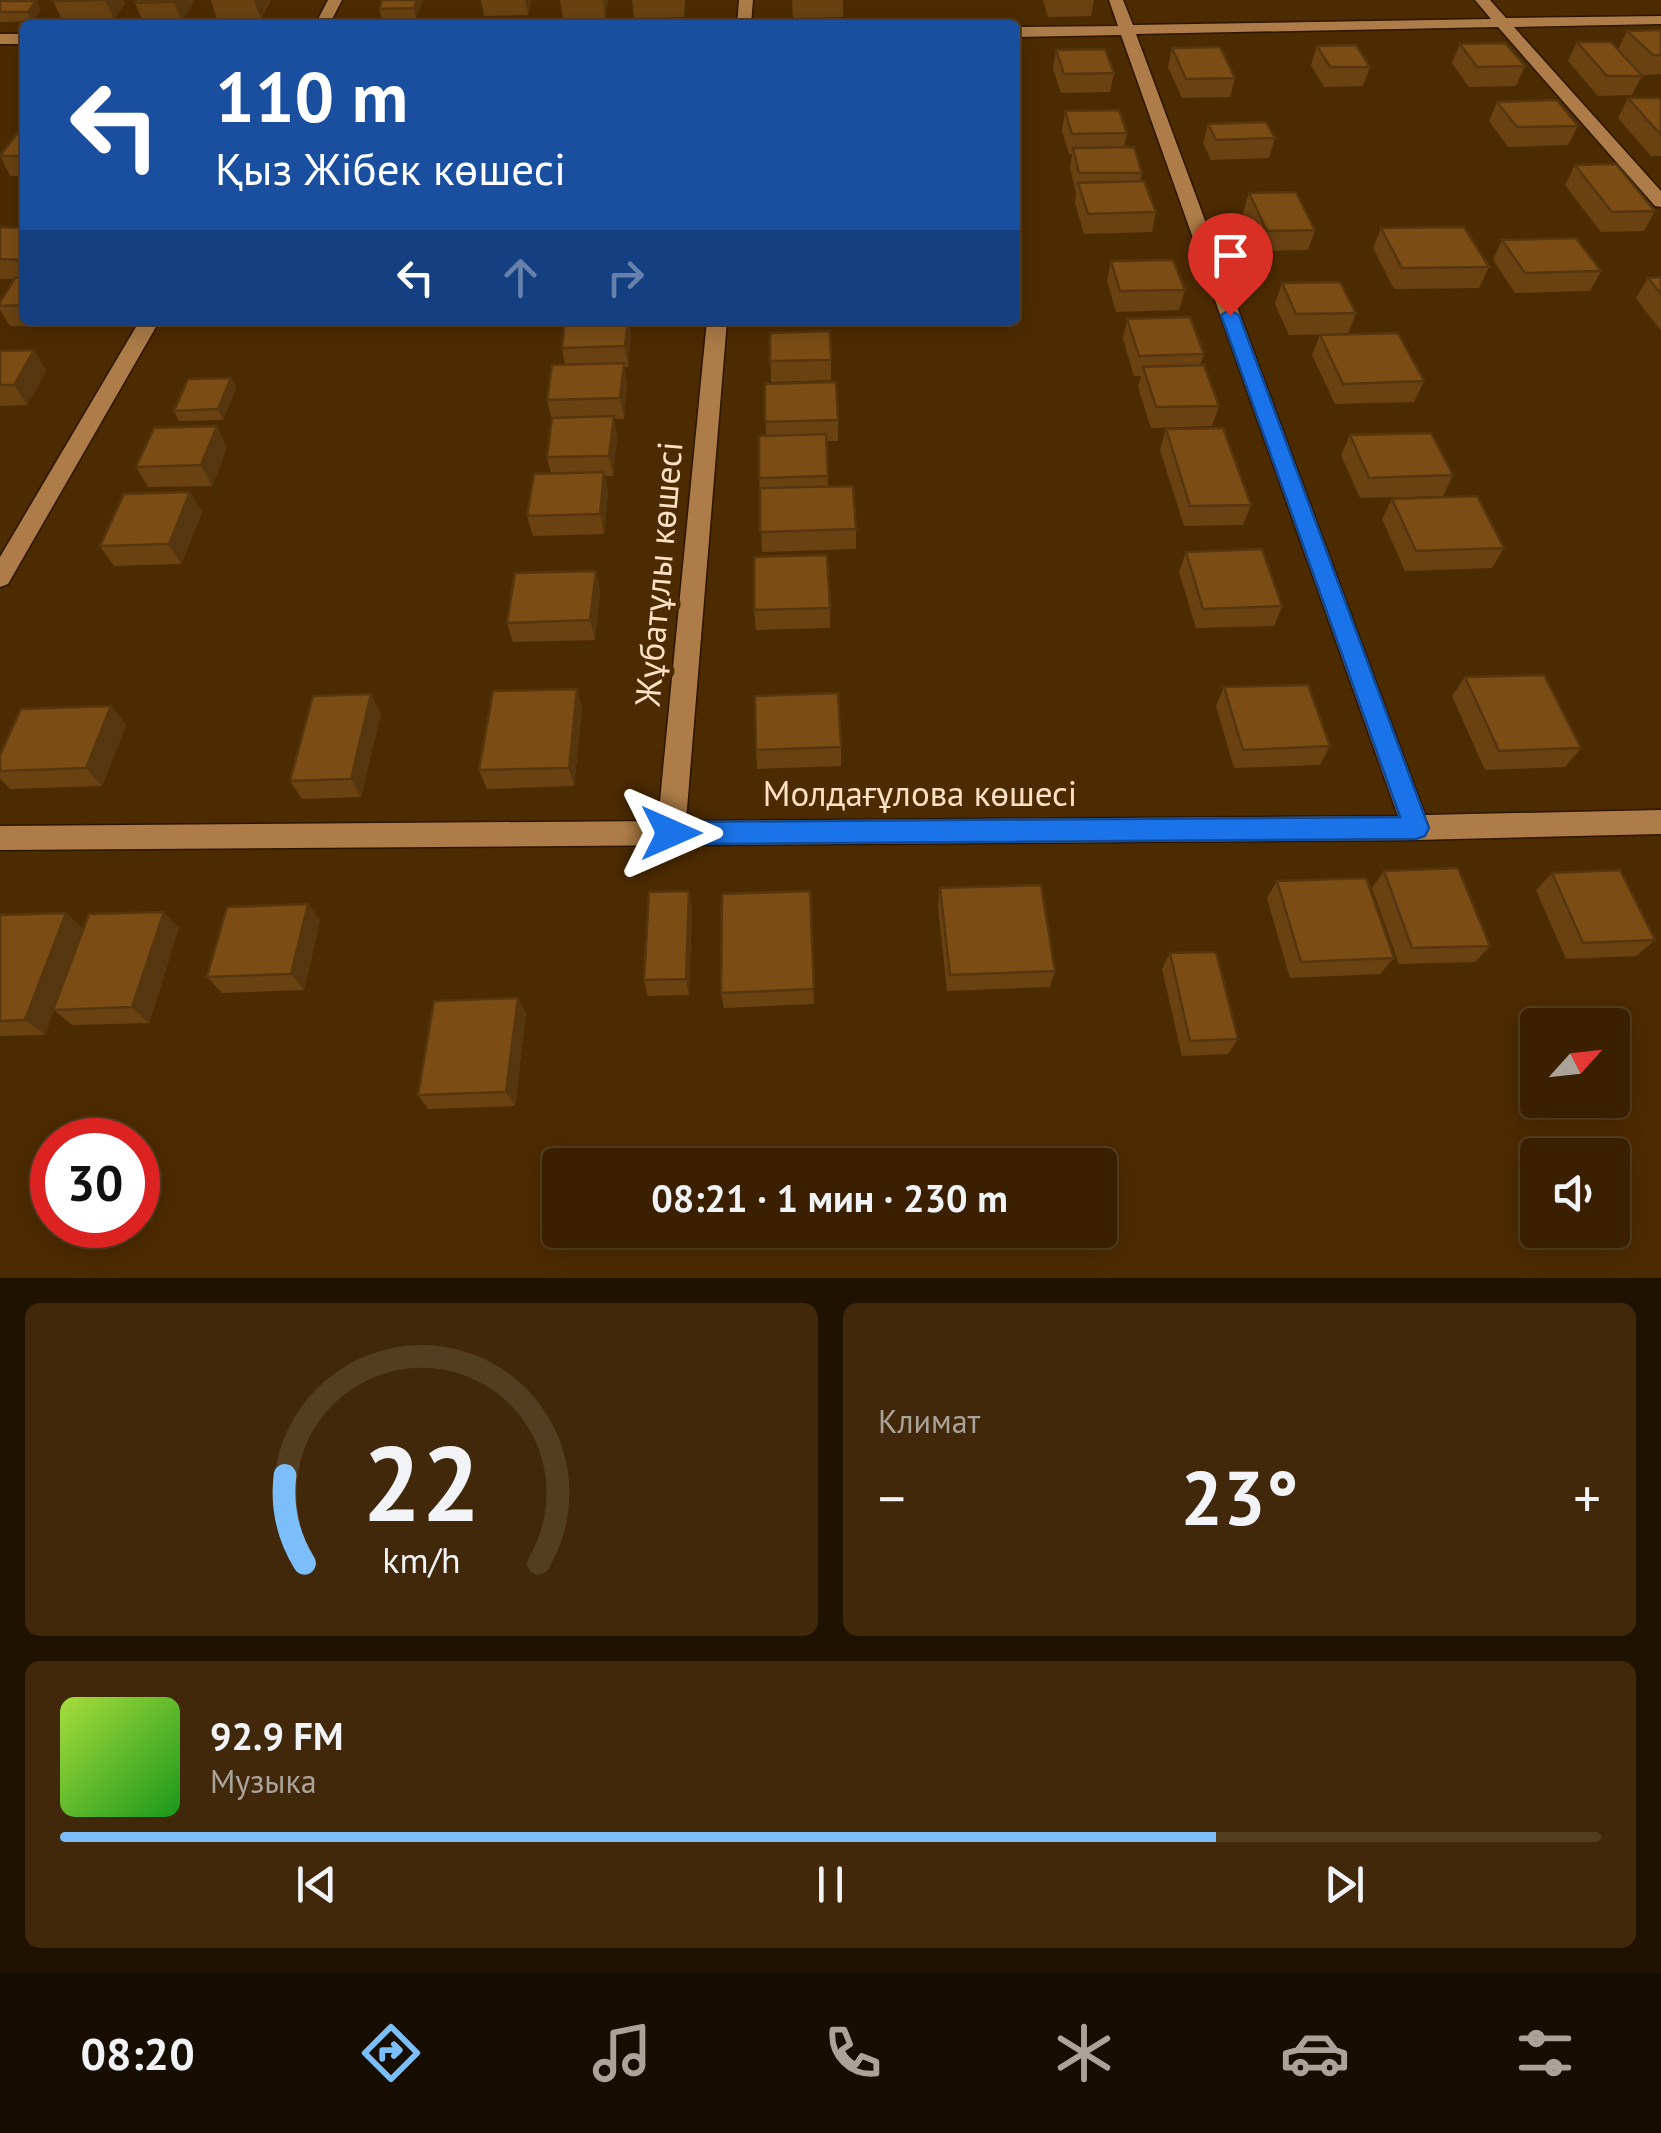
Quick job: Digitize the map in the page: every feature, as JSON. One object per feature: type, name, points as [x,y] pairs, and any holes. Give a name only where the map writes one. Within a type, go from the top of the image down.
[{"type":"street","points":[[1116,0],[1416,828]]},
{"type":"street","points":[[1482,0],[1661,202]]},
{"type":"street","points":[[1020,32],[1661,20]]},
{"type":"street","points":[[0,578],[147,325]]},
{"type":"street","name":"Жұбатұлы көшесі","points":[[671,833],[717,325]]},
{"type":"street","name":"Молдағұлова көшесі","points":[[0,838],[1416,828],[1661,822]]},
{"type":"building","points":[[137,0],[176,0],[135,3]]},
{"type":"building","points":[[382,0],[417,0],[414,8],[379,9]]},
{"type":"building","points":[[0,1],[36,1],[28,12],[0,12]]},
{"type":"building","points":[[1661,30],[1661,55],[1653,55],[1627,31]]},
{"type":"building","points":[[1577,42],[1611,42],[1642,76],[1607,76]]},
{"type":"building","points":[[1505,43],[1525,66],[1477,67],[1460,44]]},
{"type":"building","points":[[1356,45],[1370,67],[1330,67],[1317,46]]},
{"type":"building","points":[[1220,47],[1235,78],[1186,79],[1172,48]]},
{"type":"building","points":[[1105,49],[1114,73],[1064,74],[1056,50]]},
{"type":"building","points":[[1628,98],[1661,98],[1661,135]]},
{"type":"building","points":[[1557,100],[1578,126],[1517,127],[1497,102]]},
{"type":"building","points":[[1119,110],[1127,133],[1072,134],[1065,111]]},
{"type":"building","points":[[1266,122],[1275,138],[1216,140],[1208,124]]},
{"type":"building","points":[[20,129],[20,156],[0,156]]},
{"type":"building","points":[[1134,147],[1142,173],[1079,173],[1073,148]]},
{"type":"building","points":[[1616,164],[1655,211],[1612,212],[1575,165]]},
{"type":"building","points":[[1144,181],[1156,212],[1088,214],[1078,183]]},
{"type":"building","points":[[1296,192],[1315,230],[1267,231],[1249,193]]},
{"type":"building","points":[[0,227],[20,228],[20,260],[0,259]]},
{"type":"building","points":[[1464,227],[1489,267],[1402,268],[1381,228]]},
{"type":"building","points":[[1576,238],[1601,271],[1525,273],[1502,240]]},
{"type":"building","points":[[1173,260],[1185,290],[1120,291],[1111,261]]},
{"type":"building","points":[[1661,277],[1661,294],[1648,278]]},
{"type":"building","points":[[15,278],[20,278],[20,305],[0,306],[0,302]]},
{"type":"building","points":[[1340,282],[1356,313],[1296,314],[1282,283]]},
{"type":"building","points":[[1190,317],[1204,354],[1139,356],[1127,319]]},
{"type":"building","points":[[564,325],[627,325],[625,346],[562,348]]},
{"type":"building","points":[[830,331],[831,360],[770,361],[770,333]]},
{"type":"building","points":[[1398,333],[1424,381],[1343,384],[1320,335]]},
{"type":"building","points":[[34,350],[14,385],[0,385],[0,351]]},
{"type":"building","points":[[624,363],[620,398],[547,400],[552,365]]},
{"type":"building","points":[[1204,365],[1219,406],[1156,407],[1143,367]]},
{"type":"building","points":[[231,378],[218,409],[174,411],[188,379]]},
{"type":"building","points":[[836,382],[838,420],[765,422],[765,384]]},
{"type":"building","points":[[614,416],[609,456],[547,457],[552,418]]},
{"type":"building","points":[[217,426],[201,465],[136,467],[154,428]]},
{"type":"building","points":[[1223,428],[1251,505],[1190,506],[1166,429]]},
{"type":"building","points":[[1431,433],[1453,475],[1369,478],[1350,435]]},
{"type":"building","points":[[826,434],[828,476],[759,478],[759,436]]},
{"type":"building","points":[[604,472],[600,514],[527,516],[534,474]]},
{"type":"building","points":[[853,486],[856,529],[760,532],[760,488]]},
{"type":"building","points":[[190,492],[169,544],[100,546],[124,494]]},
{"type":"building","points":[[1477,496],[1504,548],[1416,551],[1392,499]]},
{"type":"building","points":[[1262,549],[1282,606],[1203,609],[1186,552]]},
{"type":"building","points":[[827,555],[830,608],[754,610],[754,557]]},
{"type":"building","points":[[596,571],[590,620],[507,623],[515,573]]},
{"type":"building","points":[[1544,675],[1581,748],[1499,751],[1465,677]]},
{"type":"building","points":[[1308,685],[1330,746],[1243,750],[1224,687]]},
{"type":"building","points":[[577,689],[569,768],[479,770],[493,691]]},
{"type":"building","points":[[838,693],[841,747],[756,750],[755,696]]},
{"type":"building","points":[[371,694],[351,779],[290,781],[313,696]]},
{"type":"building","points":[[111,706],[86,768],[0,771],[0,755],[21,709]]},
{"type":"building","points":[[1458,868],[1490,946],[1412,948],[1384,871]]},
{"type":"building","points":[[1620,870],[1655,940],[1583,943],[1552,873]]},
{"type":"building","points":[[1366,878],[1394,958],[1301,962],[1277,881]]},
{"type":"building","points":[[1041,885],[1055,971],[950,975],[940,888]]},
{"type":"building","points":[[689,891],[686,979],[644,980],[649,892]]},
{"type":"building","points":[[810,891],[814,989],[721,993],[722,894]]},
{"type":"building","points":[[308,904],[291,974],[207,977],[227,907]]},
{"type":"building","points":[[164,912],[132,1007],[53,1010],[89,914]]},
{"type":"building","points":[[66,913],[25,1020],[0,1021],[0,915]]},
{"type":"building","points":[[1216,952],[1238,1039],[1190,1041],[1170,953]]},
{"type":"building","points":[[518,998],[506,1092],[418,1095],[434,1001]]},
{"type":"route","points":[[671,833],[1416,828],[1230,315]]}]
